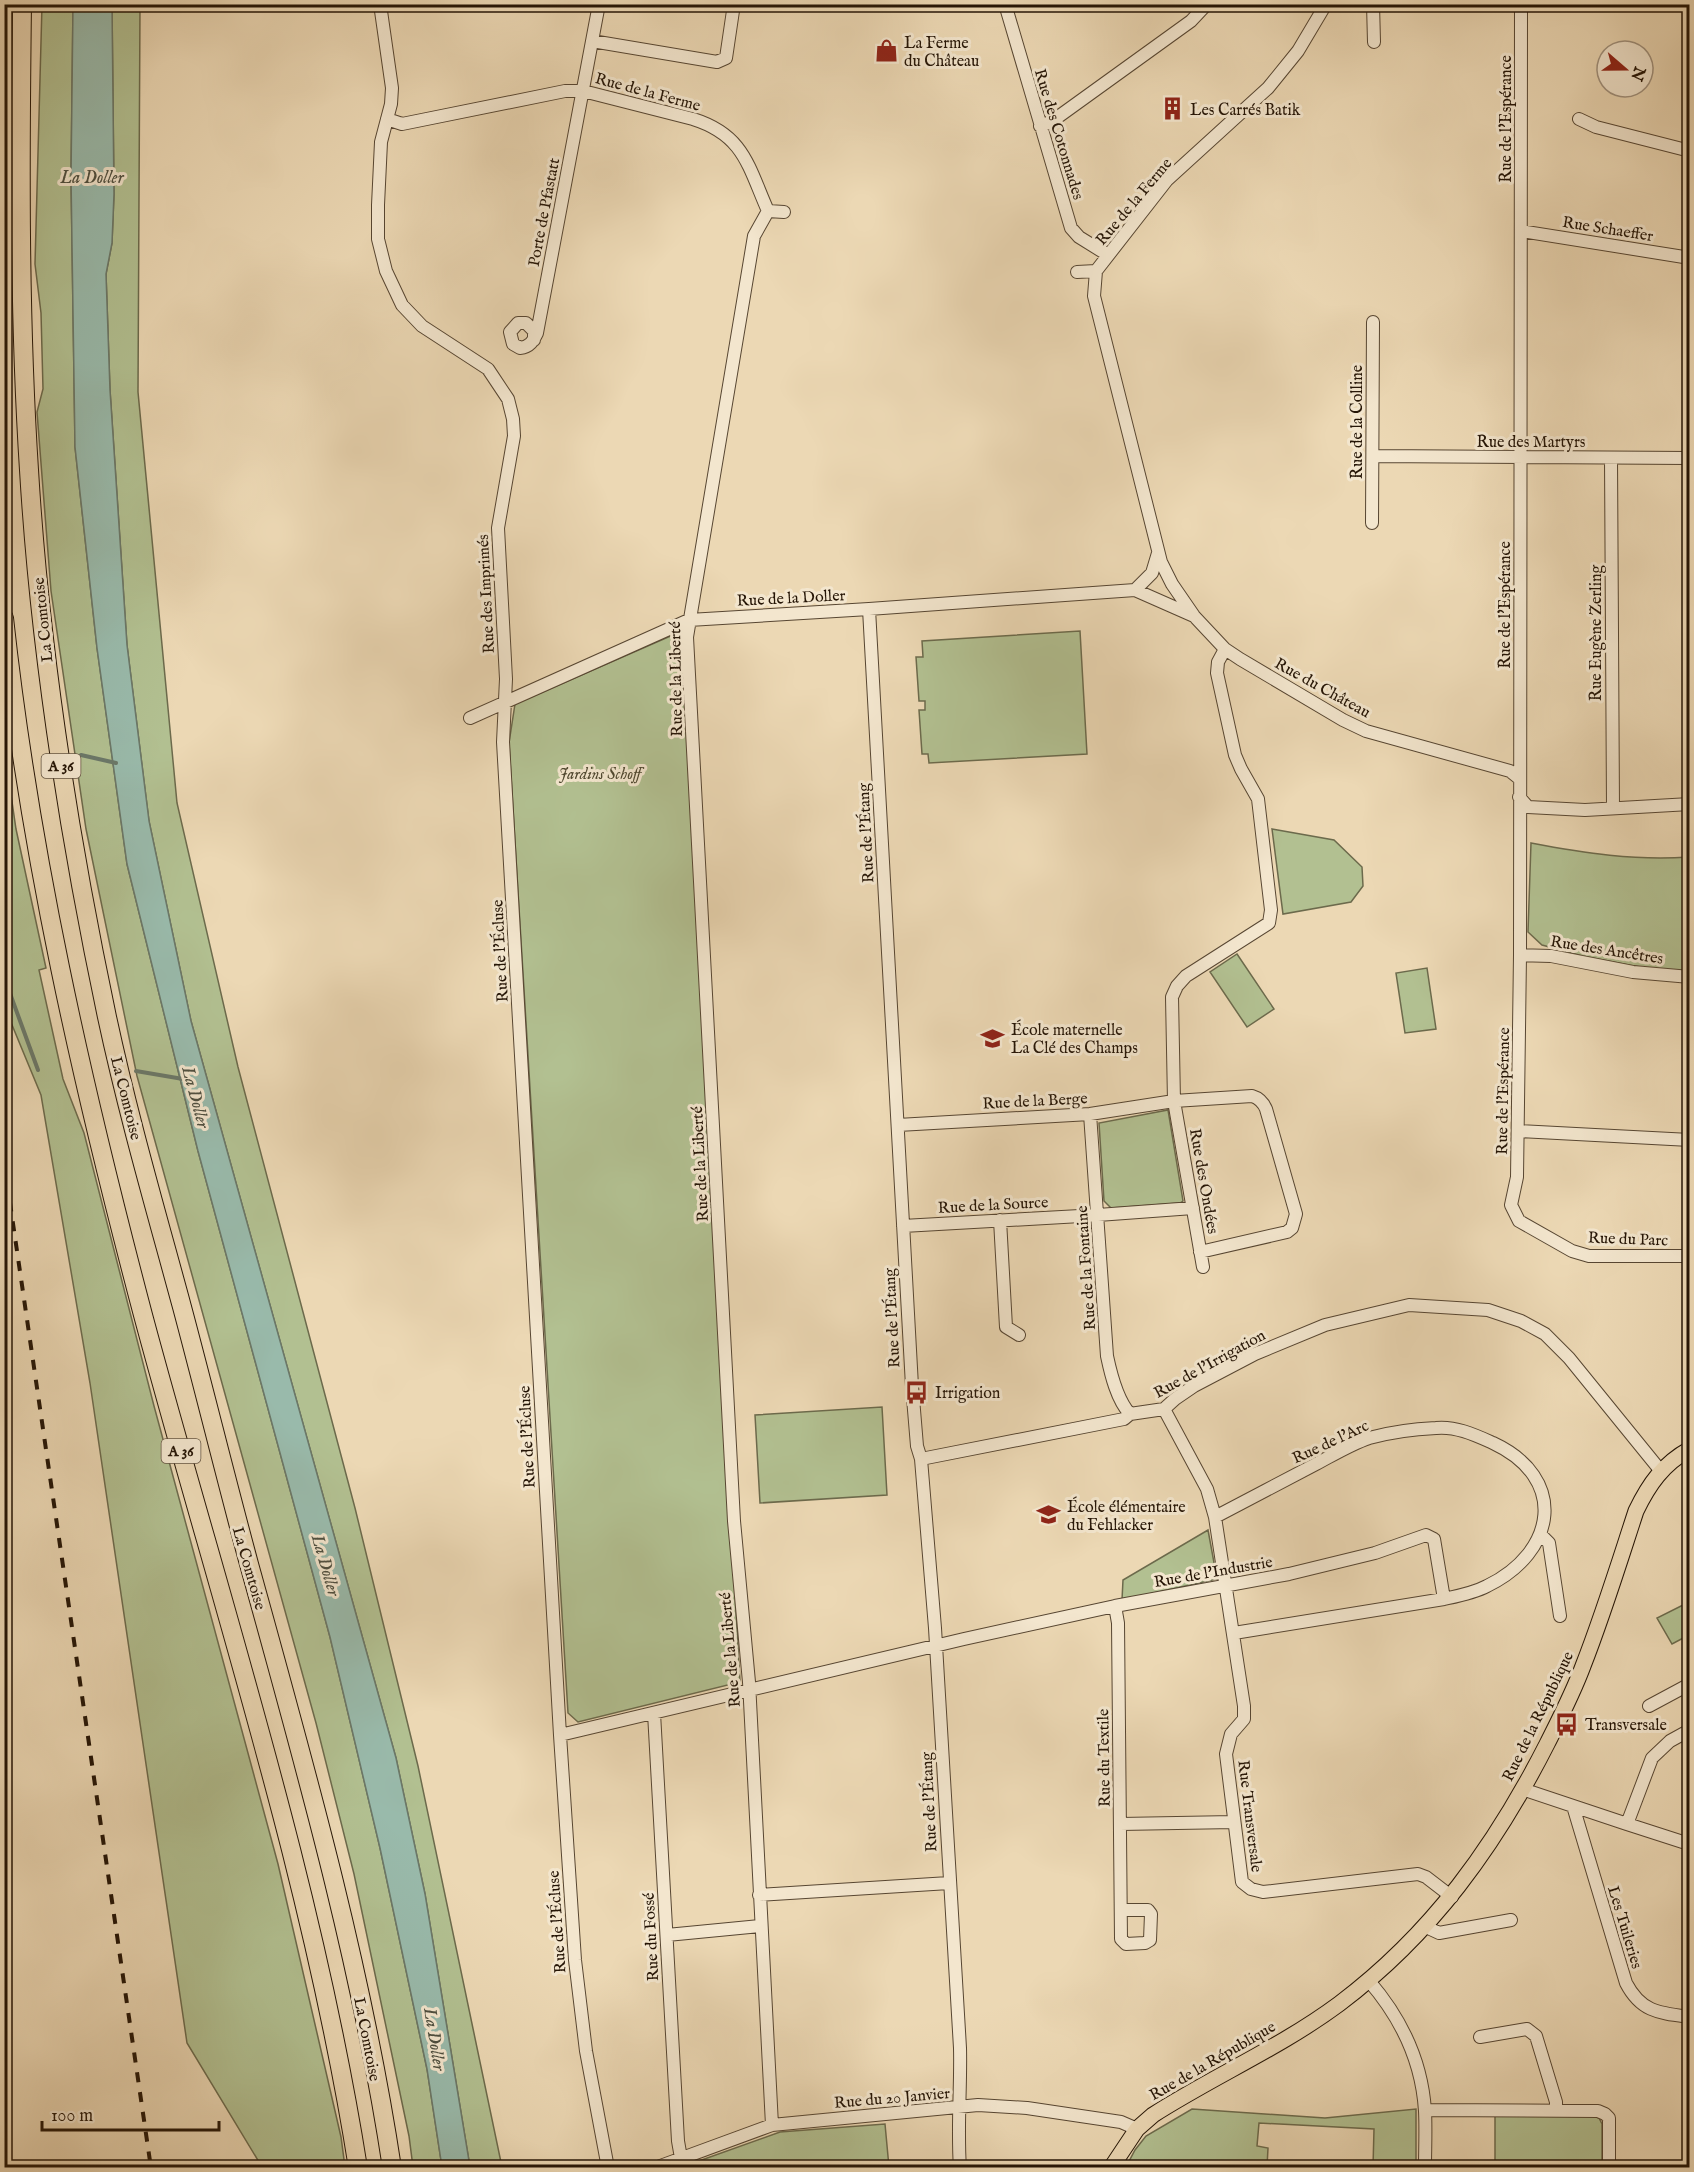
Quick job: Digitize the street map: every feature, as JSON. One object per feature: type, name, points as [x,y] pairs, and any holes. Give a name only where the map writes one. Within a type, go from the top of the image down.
[{"type":"highway","name":"La Comtoise","points":[[22,4],[21,208],[23,355],[28,469],[48,671],[72,840],[108,1022],[149,1188],[183,1312],[214,1439],[315,1799],[363,2014],[392,2168]]},
{"type":"highway","name":"La Comtoise","points":[[4,618],[34,838],[71,1029],[144,1317],[250,1693],[304,1898],[325,1990],[358,2168]]},
{"type":"main road","name":"Rue de la République","points":[[1111,2168],[1137,2129],[1152,2115],[1311,2024],[1368,1981],[1426,1927],[1452,1897],[1494,1838],[1565,1707],[1583,1667],[1636,1511],[1648,1487],[1660,1470],[1689,1449]]},
{"type":"street","name":"Rue des Imprimés","points":[[380,4],[392,88],[391,104],[381,142],[378,204],[378,239],[386,271],[402,305],[422,326],[488,369],[508,399],[513,419],[514,436],[498,528],[506,679],[504,701]]},
{"type":"street","name":"Porte de Pfastatt","points":[[534,339],[600,4]]},
{"type":"street","points":[[592,41],[717,62],[726,58],[734,4]]},
{"type":"street","name":"Rue des Cotonnades","points":[[1005,4],[1071,228],[1079,237],[1108,255]]},
{"type":"street","points":[[1040,126],[1051,122],[1191,21],[1207,4]]},
{"type":"street","name":"Rue de la Ferme","points":[[1077,272],[1096,271],[1167,180],[1268,88],[1298,51],[1326,4]]},
{"type":"street","points":[[1373,4],[1374,42]]},
{"type":"street","name":"Rue de l'Espérance","points":[[1511,1204],[1517,1177],[1521,955],[1519,797],[1521,4]]},
{"type":"street","name":"Rue de la Ferme","points":[[387,119],[402,124],[565,91],[583,91],[693,119],[723,132],[742,151],[768,211]]},
{"type":"street","points":[[1579,118],[1596,127],[1689,151]]},
{"type":"street","points":[[768,211],[784,212]]},
{"type":"street","name":"Rue de la Liberté","points":[[768,211],[754,236],[687,637],[734,1521],[749,1690],[772,2124]]},
{"type":"street","name":"Rue Schaeffer","points":[[1521,231],[1689,258]]},
{"type":"street","name":"Rue du Château","points":[[1096,271],[1094,296],[1161,562],[1172,584],[1194,616],[1225,649],[1343,720],[1366,731],[1510,771],[1520,779]]},
{"type":"street","name":"Rue de la Colline","points":[[1372,523],[1373,322]]},
{"type":"street","name":"Rue des Martyrs","points":[[1373,456],[1689,458]]},
{"type":"street","name":"Rue Eugène Zerling","points":[[1611,458],[1613,808]]},
{"type":"street","points":[[1135,590],[1152,573],[1159,552]]},
{"type":"street","name":"Rue de la Doller","points":[[470,717],[689,620],[1135,590]]},
{"type":"street","name":"Rue du Château","points":[[1135,590],[1194,616]]},
{"type":"street","name":"Rue de l'Étang","points":[[869,609],[912,1392],[917,1446],[921,1459],[936,1646],[960,2048],[961,2086],[958,2107],[960,2168]]},
{"type":"street","name":"Rue des Ondées","points":[[1203,1267],[1174,1101],[1172,997],[1177,986],[1186,976],[1269,923],[1271,910],[1258,799],[1240,769],[1217,673],[1218,662],[1225,649]]},
{"type":"street","name":"Rue de l'Écluse","points":[[504,701],[504,765],[575,1960],[586,2051],[609,2168]]},
{"type":"street","points":[[1519,797],[1528,807],[1585,810],[1689,804]]},
{"type":"street","name":"Rue des Ancêtres","points":[[1521,955],[1551,956],[1633,972],[1689,977]]},
{"type":"street","name":"Rue de la Berge","points":[[898,1125],[1090,1114],[1174,1101],[1252,1096],[1262,1102],[1296,1214],[1292,1228],[1287,1232],[1200,1251]]},
{"type":"street","name":"Rue de la Fontaine","points":[[1090,1114],[1107,1356],[1113,1378],[1126,1410],[1130,1414]]},
{"type":"street","points":[[1518,1131],[1689,1140]]},
{"type":"street","name":"Rue du Parc","points":[[1511,1204],[1519,1221],[1572,1251],[1589,1256],[1689,1256]]},
{"type":"street","name":"Rue de la Source","points":[[903,1226],[1193,1208]]},
{"type":"street","points":[[1000,1220],[1006,1327],[1019,1335]]},
{"type":"street","name":"Rue de l'Irrigation","points":[[921,1459],[1124,1419],[1130,1414],[1164,1409],[1194,1386],[1255,1354],[1325,1325],[1409,1305],[1488,1310],[1521,1321],[1545,1334],[1569,1358],[1660,1470]]},
{"type":"street","name":"Rue Transversale","points":[[1164,1409],[1207,1489],[1215,1517],[1244,1706],[1244,1719],[1231,1734],[1226,1754],[1242,1882],[1251,1890],[1263,1892],[1418,1874],[1426,1877],[1452,1897]]},
{"type":"street","name":"Rue de l'Arc","points":[[1215,1517],[1367,1439],[1402,1431],[1439,1427],[1472,1433],[1505,1449],[1530,1469],[1541,1488],[1545,1503],[1541,1535],[1527,1555],[1510,1572],[1488,1586],[1444,1599],[1234,1633]]},
{"type":"street","name":"Rue de l'Industrie","points":[[560,1736],[1114,1606],[1289,1574],[1375,1553],[1426,1535],[1434,1539],[1444,1599]]},
{"type":"street","name":"Rue de l'Arc","points":[[1541,1535],[1549,1543],[1560,1616]]},
{"type":"street","name":"Rue du Textile","points":[[1114,1606],[1118,1623],[1121,1910]]},
{"type":"street","points":[[1649,1706],[1689,1684]]},
{"type":"street","name":"Rue du Fossé","points":[[654,1713],[678,2142],[681,2158]]},
{"type":"street","points":[[1627,1824],[1652,1758],[1670,1741],[1689,1730]]},
{"type":"street","points":[[1522,1790],[1689,1845]]},
{"type":"street","name":"Les Tuileries","points":[[1573,1806],[1626,1983],[1633,1996],[1643,2006],[1654,2011],[1689,2017]]},
{"type":"street","points":[[1120,1824],[1234,1822]]},
{"type":"street","points":[[759,1895],[949,1883]]},
{"type":"street","points":[[1426,1927],[1439,1933],[1511,1920]]},
{"type":"street","points":[[667,1935],[760,1926]]},
{"type":"street","points":[[1368,1981],[1402,2026],[1415,2059],[1425,2110],[1425,2168]]},
{"type":"street","points":[[1480,2037],[1527,2029],[1536,2036],[1556,2102],[1556,2110]]},
{"type":"street","name":"Rue du 20 Janvier","points":[[654,2168],[772,2124],[978,2105],[1027,2108],[1122,2122],[1137,2129]]},
{"type":"street","points":[[1425,2110],[1598,2111],[1609,2118],[1610,2168]]},
{"type":"green space","points":[[42,5],[73,5],[71,177],[75,447],[97,648],[127,864],[198,1151],[330,1637],[380,1848],[427,2069],[442,2167],[413,2167],[409,2136],[354,1874],[316,1723],[137,1076],[86,829],[51,591],[37,412],[43,389],[41,313],[35,264]]},
{"type":"green space","points":[[112,5],[140,5],[138,392],[177,803],[238,1067],[355,1508],[418,1766],[502,2167],[470,2167],[425,1894],[396,1758],[191,1021],[149,821],[127,645],[110,390],[106,274],[112,243],[114,194]]},
{"type":"green space","name":"Jardins Schoff","points":[[682,631],[740,1682],[578,1722],[568,1713],[509,743],[515,704]]},
{"type":"green space","points":[[1080,631],[1087,754],[929,763],[928,754],[922,754],[919,710],[925,710],[925,701],[919,701],[916,657],[923,657],[922,641]]},
{"type":"green space","points":[[4,747],[16,829],[46,968],[39,970],[63,1079],[84,1133],[154,1406],[278,1864],[341,2137],[345,2167],[262,2167],[187,2043],[90,1383],[41,1095],[5,1008]]},
{"type":"green space","points":[[1272,829],[1334,840],[1362,867],[1363,886],[1351,902],[1283,914]]},
{"type":"green space","points":[[1531,843],[1610,855],[1649,858],[1689,857],[1689,971],[1650,969],[1583,956],[1542,945],[1528,932]]},
{"type":"green space","points":[[1237,954],[1274,1009],[1247,1027],[1210,972]]},
{"type":"green space","points":[[1427,968],[1436,1029],[1405,1033],[1396,973]]},
{"type":"green space","points":[[1168,1110],[1183,1201],[1111,1208],[1104,1201],[1099,1123]]},
{"type":"green space","points":[[882,1407],[887,1495],[760,1503],[755,1415]]},
{"type":"green space","points":[[1208,1530],[1217,1579],[1122,1600],[1123,1580]]},
{"type":"green space","points":[[1689,1602],[1689,1635],[1672,1644],[1657,1618]]},
{"type":"green space","points":[[1192,2109],[1325,2118],[1416,2109],[1416,2167],[1373,2167],[1374,2129],[1259,2123],[1257,2146],[1268,2148],[1267,2167],[1126,2167],[1146,2136]]},
{"type":"green space","points":[[1495,2116],[1594,2116],[1599,2118],[1602,2124],[1602,2167],[1495,2168]]},
{"type":"green space","points":[[885,2124],[889,2167],[682,2167],[780,2132]]},
{"type":"water","name":"La Doller","points":[[73,5],[112,5],[114,194],[112,243],[106,274],[110,390],[127,645],[149,821],[191,1021],[396,1758],[425,1894],[470,2167],[442,2167],[427,2069],[380,1848],[330,1637],[198,1151],[127,864],[97,648],[75,447],[71,177]]},
{"type":"waterway","points":[[81,755],[116,763]]},
{"type":"waterway","points":[[4,977],[38,1070]]},
{"type":"waterway","points":[[136,1071],[183,1079]]},
{"type":"railway","points":[[4,1162],[151,2168]]},
{"type":"place","name":"La Ferme du Château","points":[[886,51]]},
{"type":"place","name":"Les Carrés Batik","points":[[1172,109]]},
{"type":"place","name":"École maternelle La Clé des Champs","points":[[993,1038]]},
{"type":"place","name":"Irrigation","points":[[917,1392]]},
{"type":"place","name":"École élémentaire du Fehlacker","points":[[1049,1515]]},
{"type":"place","name":"Transversale","points":[[1567,1724]]}]
